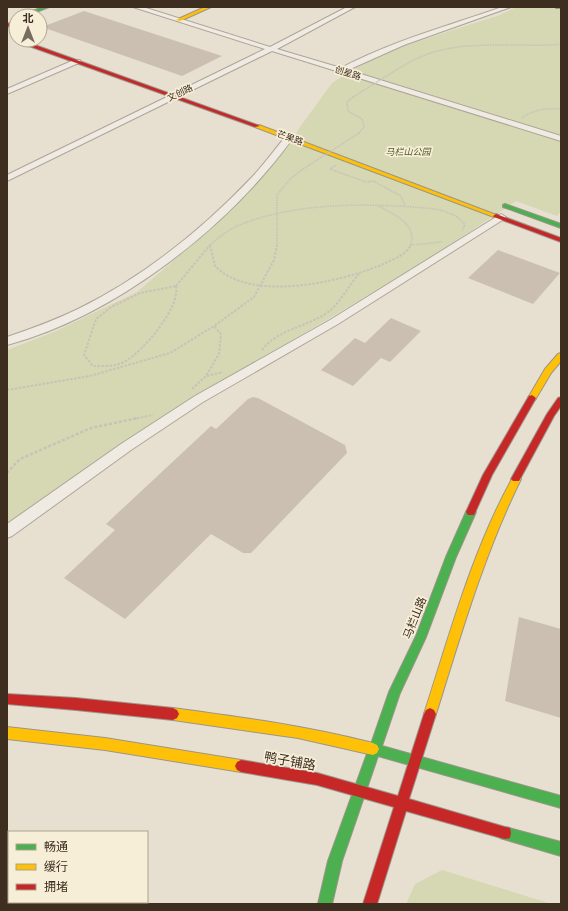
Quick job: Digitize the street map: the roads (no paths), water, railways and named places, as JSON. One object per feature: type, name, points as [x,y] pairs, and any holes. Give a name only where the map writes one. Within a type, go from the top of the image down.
[{"type":"main road","points":[[178,20],[209,7]]},
{"type":"main road","name":"芒果路","points":[[48,42],[185,91],[561,240]]},
{"type":"main road","name":"芒果路","points":[[39,48],[173,96],[291,134]]},
{"type":"main road","points":[[494,202],[561,226]]},
{"type":"main road","name":"马栏山路","points":[[325,904],[335,861],[395,692],[421,637],[451,557],[488,475],[548,371],[561,356]]},
{"type":"main road","points":[[370,904],[476,571],[503,504],[551,414],[561,400]]},
{"type":"main road","points":[[7,699],[76,704],[244,722],[332,738],[561,802]]},
{"type":"main road","name":"鸭子铺路","points":[[7,733],[105,744],[317,779],[561,849]]},
{"type":"street","name":"创星路","points":[[136,7],[561,139]]},
{"type":"street","name":"文创路","points":[[7,178],[271,49],[352,7]]},
{"type":"street","points":[[340,71],[397,45],[508,7]]},
{"type":"street","points":[[7,92],[77,62]]},
{"type":"street","points":[[7,341],[82,311],[118,291],[145,273],[209,223],[256,178],[291,134]]},
{"type":"street","points":[[7,532],[126,446],[199,399],[334,322],[501,217]]},
{"type":"park label","name":"马栏山公园","points":[[408,152]]}]
